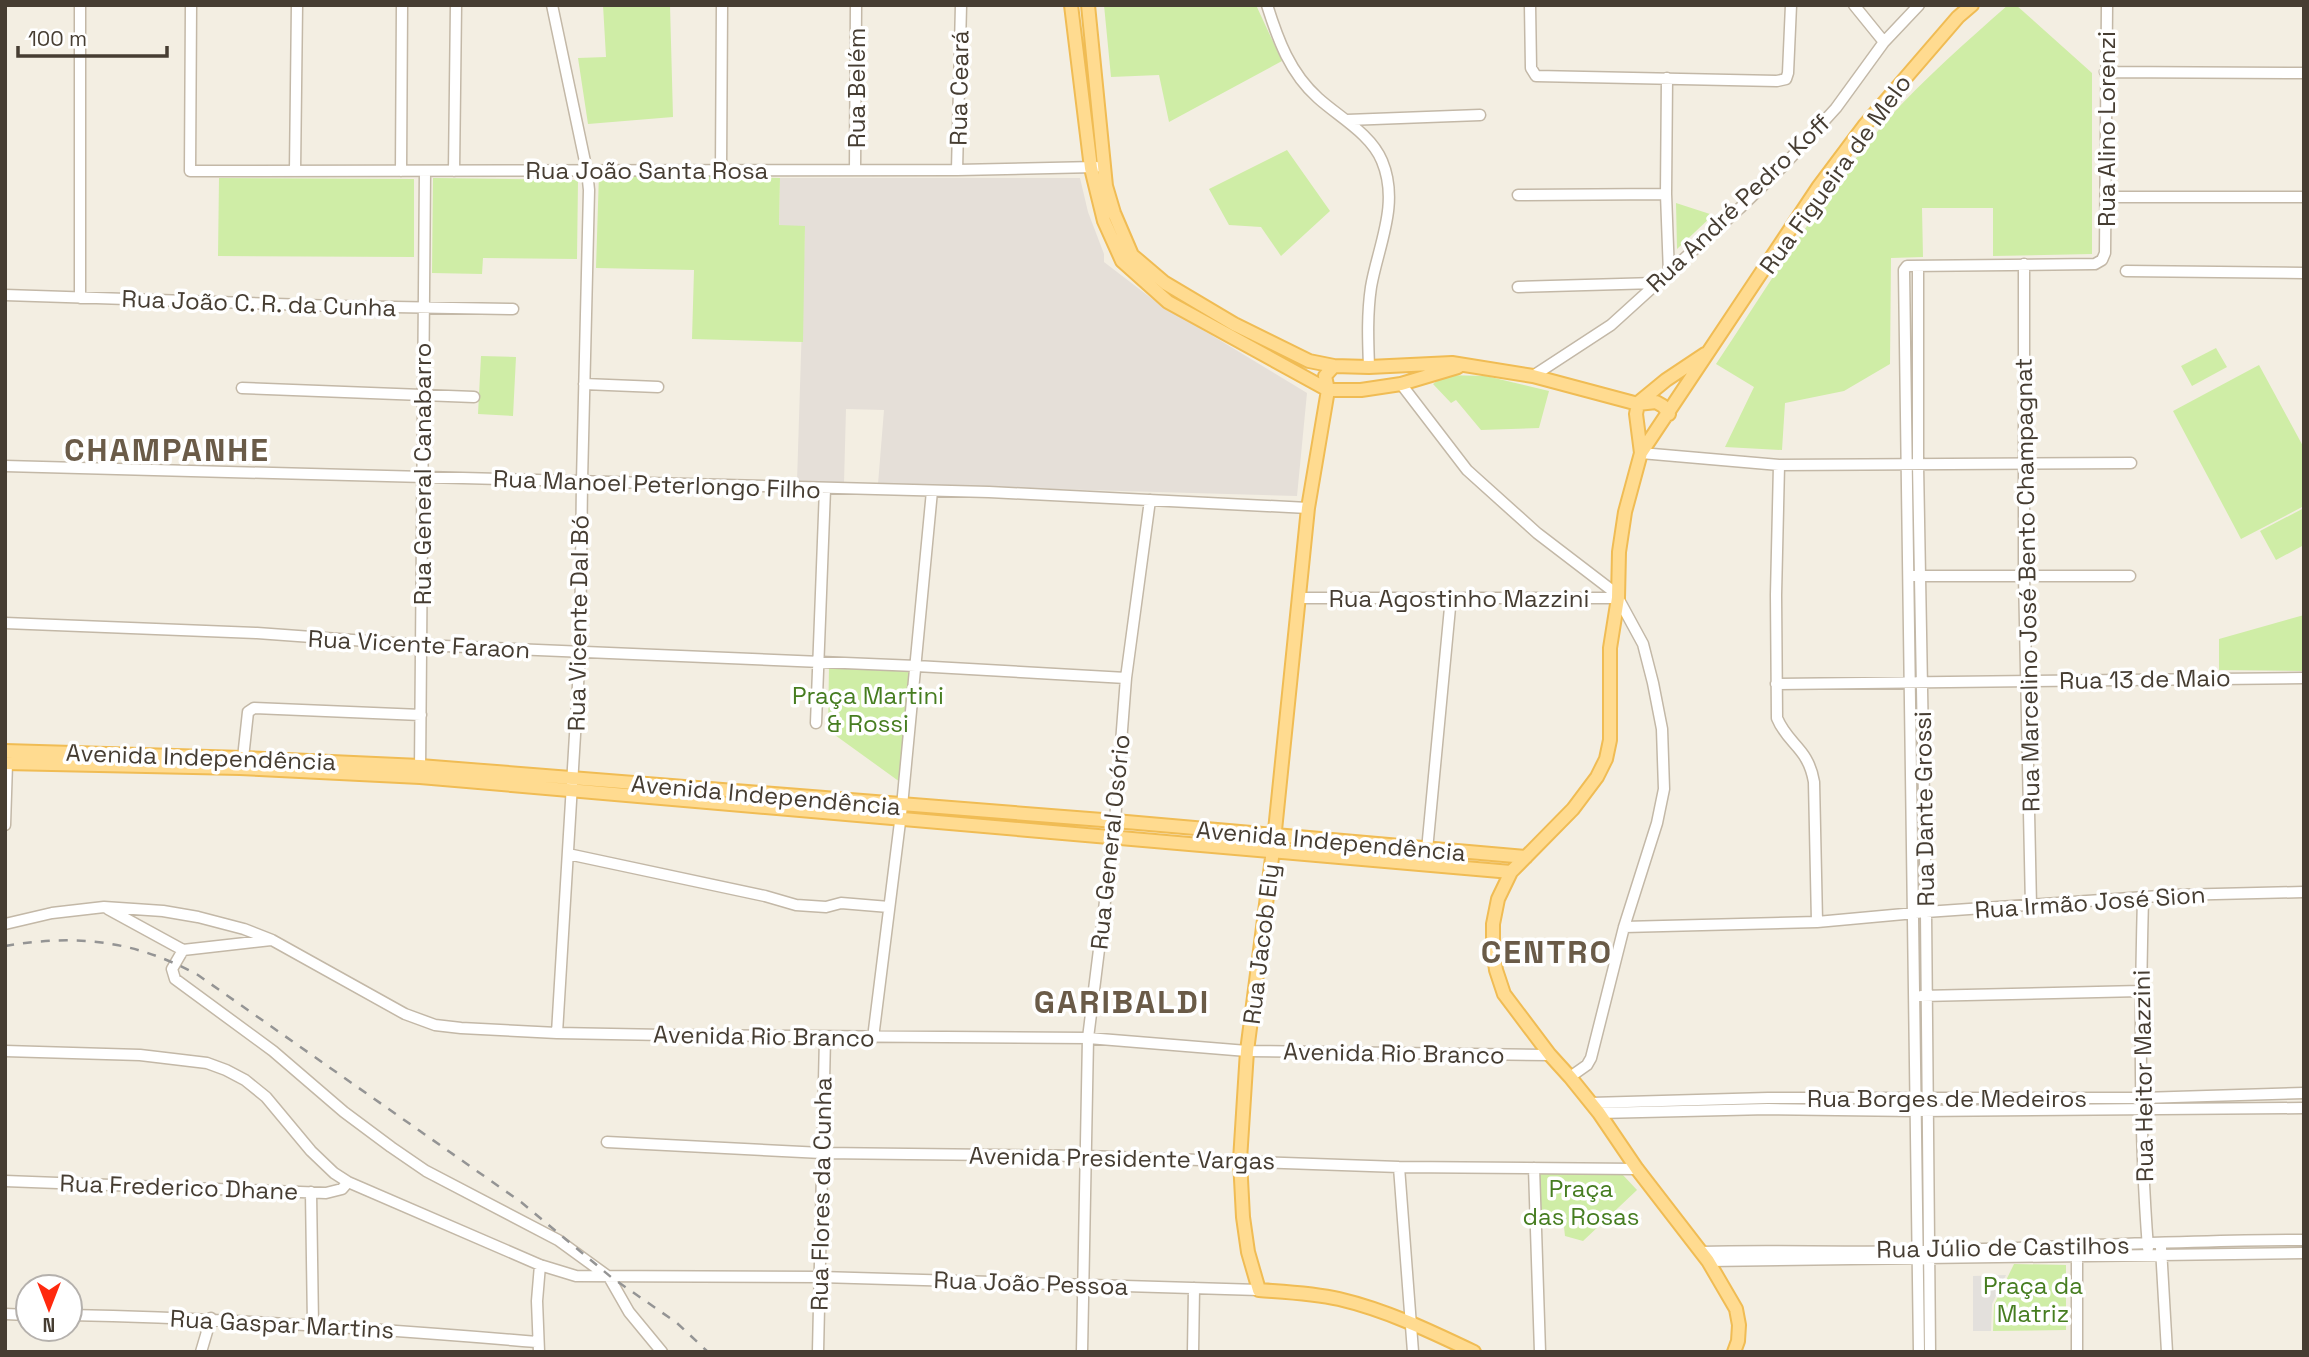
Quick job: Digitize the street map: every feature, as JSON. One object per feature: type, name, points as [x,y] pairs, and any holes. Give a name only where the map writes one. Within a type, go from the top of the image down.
[{"type":"main road","points":[[1071,5],[1104,221],[1122,261],[1153,291],[1168,302],[1328,390],[1361,390],[1401,384],[1466,365]]},
{"type":"main road","points":[[1088,5],[1097,167],[1132,255],[1165,283],[1234,324],[1310,361],[1334,366],[1369,367],[1438,363],[1466,365],[1533,376],[1637,404],[1656,402],[1663,406],[1666,418],[1654,422],[1642,417],[1637,404]]},
{"type":"main road","name":"Rua Figueira de Melo","points":[[1641,453],[1819,186],[1864,126],[1948,27],[1972,5]]},
{"type":"main road","name":"Rua Figueira de Melo","points":[[1637,404],[1666,380],[1709,352]]},
{"type":"main road","name":"Rua Jacob Ely","points":[[1259,1290],[1242,1217],[1240,1160],[1247,1051],[1273,850],[1308,508],[1328,390],[1325,376],[1334,366]]},
{"type":"main road","points":[[1361,390],[1371,381],[1369,367]]},
{"type":"main road","points":[[1637,404],[1641,453],[1625,512],[1619,552],[1618,597],[1610,648],[1610,740],[1606,759],[1597,777],[1573,809],[1511,872],[1498,899],[1493,924],[1493,948],[1496,970],[1504,994],[1550,1055],[1595,1108],[1636,1169],[1705,1257],[1736,1309],[1739,1325],[1734,1352]]},
{"type":"main road","name":"Avenida Independência","points":[[6,759],[243,758],[901,813],[1113,837],[1511,872]]},
{"type":"main road","name":"Avenida Independência","points":[[6,759],[420,772]]},
{"type":"main road","name":"Avenida Independência","points":[[901,813],[1115,821],[1526,857]]},
{"type":"main road","name":"Rua João Pessoa","points":[[1259,1290],[1314,1294],[1341,1300],[1411,1322],[1474,1352]]},
{"type":"street","points":[[80,5],[80,298]]},
{"type":"street","name":"Rua João Santa Rosa","points":[[191,5],[190,171],[957,170],[1097,167]]},
{"type":"street","points":[[295,171],[297,5]]},
{"type":"street","points":[[401,171],[402,5]]},
{"type":"street","points":[[454,171],[456,5]]},
{"type":"street","name":"Rua Vicente Dal Bó","points":[[552,5],[589,190],[580,652],[556,1033]]},
{"type":"street","points":[[721,170],[722,5]]},
{"type":"street","name":"Rua Belém","points":[[855,170],[856,5]]},
{"type":"street","name":"Rua Ceará","points":[[957,170],[961,5]]},
{"type":"street","points":[[1267,5],[1277,36],[1294,69],[1317,97],[1347,120],[1382,160],[1388,183],[1388,215],[1371,286],[1368,313],[1369,367]]},
{"type":"street","points":[[1530,5],[1531,68],[1536,76],[1777,81],[1786,79],[1788,73],[1791,5]]},
{"type":"street","points":[[1854,5],[1884,42]]},
{"type":"street","name":"Rua André Pedro Koff","points":[[1533,376],[1611,325],[1786,163],[1836,107],[1884,42],[1919,5]]},
{"type":"street","name":"Rua Alino Lorenzi","points":[[2024,264],[2095,264],[2102,260],[2105,253],[2107,5]]},
{"type":"street","points":[[2105,72],[2304,73]]},
{"type":"street","points":[[1667,78],[1669,274]]},
{"type":"street","points":[[1347,120],[1480,115]]},
{"type":"street","name":"Rua General Canabarro","points":[[420,772],[425,171]]},
{"type":"street","points":[[1518,195],[1667,194]]},
{"type":"street","points":[[2106,197],[2304,197]]},
{"type":"street","points":[[1918,266],[2024,264]]},
{"type":"street","name":"Rua Marcelino José Bento Champagnat","points":[[2024,264],[2024,576],[2031,906]]},
{"type":"street","name":"Rua Dante Grossi","points":[[1919,1352],[1922,1255],[1927,1110],[1927,1098],[1921,996],[1914,914],[1911,750],[1916,682],[1920,576],[1913,465],[1904,270],[1906,266],[1918,266],[1913,465],[1908,576],[1916,682],[1923,750],[1926,912],[1921,996],[1915,1098],[1922,1255],[1930,1352]]},
{"type":"street","points":[[2126,271],[2304,273]]},
{"type":"street","points":[[1518,287],[1656,283]]},
{"type":"street","name":"Rua João C. R. da Cunha","points":[[5,295],[513,309]]},
{"type":"street","points":[[584,384],[659,387]]},
{"type":"street","points":[[1401,384],[1467,470],[1537,533],[1618,597],[1643,644],[1653,684],[1662,729],[1664,789],[1654,835],[1624,927],[1591,1058],[1587,1065],[1570,1077]]},
{"type":"street","points":[[242,388],[474,397]]},
{"type":"street","points":[[1641,453],[1779,465],[2131,463]]},
{"type":"street","points":[[1779,465],[1777,718],[1780,726],[1807,757],[1813,774],[1817,922]]},
{"type":"street","name":"Rua Manoel Peterlongo Filho","points":[[5,466],[932,491],[1308,508]]},
{"type":"street","points":[[816,723],[825,489]]},
{"type":"street","points":[[873,1038],[901,813],[932,491]]},
{"type":"street","name":"Rua General Osório","points":[[1082,1352],[1088,1038],[1115,821],[1126,678],[1150,500]]},
{"type":"street","points":[[1908,576],[2130,576]]},
{"type":"street","points":[[1427,850],[1451,597]]},
{"type":"street","name":"Rua Agostinho Mazzini","points":[[1299,598],[1618,597]]},
{"type":"street","name":"Rua Vicente Faraon","points":[[5,623],[257,633],[421,645],[916,666],[1126,678]]},
{"type":"street","name":"Rua 13 de Maio","points":[[1776,684],[2304,678]]},
{"type":"street","points":[[243,758],[248,712],[254,708],[421,715]]},
{"type":"street","points":[[1911,750],[1923,750]]},
{"type":"street","points":[[5,825],[6,759]]},
{"type":"street","points":[[568,854],[765,895],[796,905],[827,907],[841,903],[889,907]]},
{"type":"street","name":"Rua Irmão José Sion","points":[[1624,927],[1817,922],[2174,895],[2304,892]]},
{"type":"street","name":"Rua Heitor Mazzini","points":[[2143,898],[2142,1103],[2148,1249]]},
{"type":"street","points":[[104,907],[183,950],[272,940]]},
{"type":"street","name":"Avenida Rio Branco","points":[[5,924],[52,913],[104,907],[163,911],[198,917],[244,929],[272,940],[418,1020],[461,1028],[556,1033],[1088,1038],[1247,1051],[1550,1055]]},
{"type":"street","points":[[183,950],[172,969],[175,979],[273,1051],[344,1112],[426,1171],[558,1240],[609,1277],[629,1312],[662,1352]]},
{"type":"street","points":[[1921,996],[2141,991]]},
{"type":"street","name":"Rua Flores da Cunha","points":[[818,1352],[825,1037]]},
{"type":"street","name":"Rua João Pessoa","points":[[5,1051],[140,1055],[207,1063],[226,1070],[266,1097],[311,1151],[348,1182],[540,1265],[576,1276],[820,1278],[1259,1290]]},
{"type":"street","name":"Rua Borges de Medeiros","points":[[1595,1108],[1916,1111],[2039,1109],[2304,1093]]},
{"type":"street","points":[[2039,1096],[2039,1109]]},
{"type":"street","name":"Rua Borges de Medeiros","points":[[1595,1108],[1769,1098],[2039,1096],[2142,1103],[2304,1108]]},
{"type":"street","points":[[1769,1098],[1769,1109]]},
{"type":"street","name":"Avenida Presidente Vargas","points":[[607,1142],[822,1153],[1086,1156],[1399,1167],[1636,1169]]},
{"type":"street","points":[[1399,1167],[1413,1352]]},
{"type":"street","points":[[1534,1168],[1540,1352]]},
{"type":"street","name":"Rua Frederico Dhane","points":[[5,1181],[311,1192],[337,1191],[348,1182]]},
{"type":"street","points":[[311,1192],[313,1325]]},
{"type":"street","name":"Rua Júlio de Castilhos","points":[[2161,1249],[2234,1240],[2304,1240]]},
{"type":"street","name":"Rua Júlio de Castilhos","points":[[1705,1257],[2148,1249],[2304,1253]]},
{"type":"street","points":[[2161,1249],[2167,1352]]},
{"type":"street","points":[[2077,1251],[2077,1352]]},
{"type":"street","points":[[538,1347],[537,1301],[540,1265]]},
{"type":"street","points":[[1193,1352],[1194,1288]]},
{"type":"street","name":"Rua Gaspar Martins","points":[[84,1315],[211,1318],[313,1325],[538,1347]]},
{"type":"street","points":[[201,1352],[211,1318]]},
{"type":"shaded area","points":[[780,178],[1080,178],[1088,212],[1104,254],[1104,262],[1155,301],[1307,393],[1297,496],[878,484],[884,410],[846,409],[844,483],[797,482],[805,227],[779,226]]},
{"type":"shaded area","points":[[2006,1275],[1992,1304],[1991,1331],[1973,1331],[1973,1276]]},
{"type":"green space","points":[[603,5],[670,5],[673,117],[588,124],[578,58],[606,57]]},
{"type":"green space","points":[[1104,5],[1256,5],[1282,61],[1169,122],[1159,75],[1111,77]]},
{"type":"green space","points":[[2008,5],[2016,5],[2092,73],[2092,254],[1993,256],[1993,208],[1922,208],[1923,257],[1891,258],[1890,364],[1844,391],[1785,403],[1782,450],[1725,447],[1754,387],[1716,364],[1798,239],[1864,148],[1916,89]]},
{"type":"green space","points":[[1287,150],[1330,211],[1281,256],[1261,227],[1229,225],[1209,189]]},
{"type":"green space","points":[[599,173],[780,178],[779,225],[805,226],[803,342],[692,339],[694,270],[596,268]]},
{"type":"green space","points":[[219,178],[414,179],[414,257],[218,256]]},
{"type":"green space","points":[[433,178],[578,180],[577,259],[483,258],[482,274],[432,273]]},
{"type":"green space","points":[[1676,203],[1713,215],[1677,249]]},
{"type":"green space","points":[[2216,348],[2227,367],[2192,386],[2181,366]]},
{"type":"green space","points":[[481,356],[516,357],[513,416],[478,414]]},
{"type":"green space","points":[[2259,365],[2304,448],[2304,506],[2241,539],[2173,411]]},
{"type":"green space","points":[[1445,375],[1486,376],[1549,391],[1539,428],[1481,430],[1456,400],[1451,403],[1433,384]]},
{"type":"green space","points":[[2304,508],[2304,545],[2276,560],[2260,531]]},
{"type":"green space","points":[[2304,615],[2304,671],[2219,670],[2219,639]]},
{"type":"green space","name":"Praça Martini & Rossi","points":[[829,667],[911,670],[900,782],[828,730]]},
{"type":"green space","name":"Praça das Rosas","points":[[1539,1171],[1622,1174],[1637,1190],[1583,1241],[1565,1236],[1564,1227],[1541,1225]]},
{"type":"green space","name":"Praça da Matriz","points":[[2014,1264],[2066,1265],[2066,1330],[1993,1331],[1994,1305]]},
{"type":"railway","points":[[5,946],[56,941],[104,943],[151,954],[198,975],[521,1202],[611,1277],[677,1323],[708,1352]]},
{"type":"district","name":"CHAMPANHE","points":[[167,450]]},
{"type":"district","name":"CENTRO","points":[[1547,952]]},
{"type":"district","name":"GARIBALDI","points":[[1122,1002]]}]
